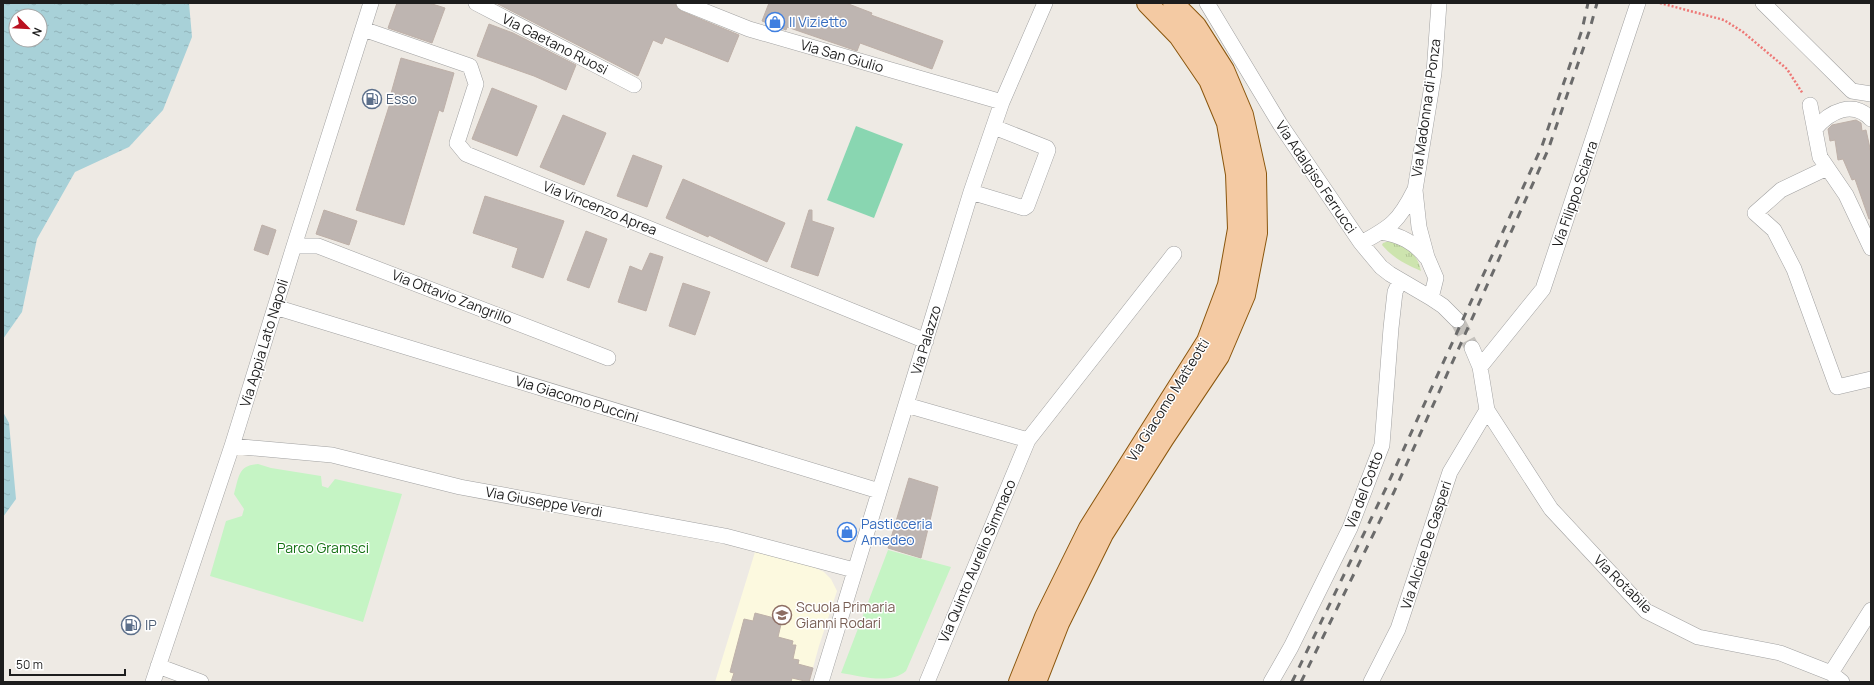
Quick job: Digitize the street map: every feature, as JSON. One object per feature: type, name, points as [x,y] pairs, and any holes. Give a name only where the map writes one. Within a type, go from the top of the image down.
[{"type":"main road","name":"Via Giacomo Matteotti","points":[[1019,682],[1045,617],[1089,528],[1207,340],[1228,285],[1238,229],[1236,174],[1227,123],[1209,80],[1179,36],[1147,3]]},
{"type":"main road","name":"Via Giacomo Matteotti","points":[[1036,682],[1059,623],[1103,534],[1218,356],[1245,295],[1257,233],[1256,174],[1243,115],[1224,70],[1196,26],[1172,3]]},
{"type":"street","name":"Via Appia Lato Napoli","points":[[153,682],[232,446],[371,3]]},
{"type":"street","name":"Via Gaetano Ruosi","points":[[476,3],[634,85]]},
{"type":"street","name":"Via San Giulio","points":[[684,3],[749,29],[1002,102]]},
{"type":"street","name":"Via Palazzo","points":[[820,682],[971,192],[1002,102],[1045,3]]},
{"type":"street","name":"Via Adalgiso Ferrucci","points":[[1207,3],[1280,124],[1361,243],[1381,267],[1400,281],[1443,306],[1457,320]]},
{"type":"street","name":"Via Madonna di Ponza","points":[[1431,298],[1436,278],[1427,257],[1418,227],[1414,190],[1434,73],[1439,3]]},
{"type":"street","name":"Via Filippo Sciarra","points":[[1480,367],[1543,289],[1638,3]]},
{"type":"street","points":[[1763,3],[1852,91],[1871,94]]},
{"type":"street","name":"Via Vincenzo Aprea","points":[[363,29],[470,66],[476,84],[457,143],[466,154],[926,341]]},
{"type":"street","points":[[1810,105],[1820,157],[1846,195],[1871,248]]},
{"type":"street","points":[[1815,129],[1823,119],[1835,112],[1854,108],[1863,111],[1871,119]]},
{"type":"street","points":[[971,192],[1024,208],[1027,206],[1048,150],[1047,148],[994,127]]},
{"type":"street","points":[[1827,168],[1781,190],[1755,213],[1774,230],[1794,269],[1837,387],[1871,379]]},
{"type":"street","name":"Via Madonna di Ponza","points":[[1361,243],[1393,224],[1404,210],[1414,190]]},
{"type":"street","points":[[1381,232],[1402,237],[1420,249],[1427,257]]},
{"type":"street","name":"Via Ottavio Zangrillo","points":[[294,246],[318,246],[608,358]]},
{"type":"street","name":"Via Quinto Aurelio Simmaco","points":[[926,682],[1028,440],[1174,254]]},
{"type":"street","name":"Via del Cotto","points":[[1271,682],[1291,647],[1350,528],[1382,445],[1392,314],[1395,292],[1400,281]]},
{"type":"street","name":"Via Giacomo Puccini","points":[[275,307],[879,491]]},
{"type":"street","points":[[1472,348],[1480,367],[1487,410]]},
{"type":"street","points":[[906,405],[1028,440]]},
{"type":"street","name":"Via Rotabile","points":[[1487,410],[1551,509],[1646,611],[1698,637],[1780,653],[1837,678]]},
{"type":"street","name":"Via Alcide De Gasperi","points":[[1371,682],[1398,628],[1450,472],[1487,410]]},
{"type":"street","name":"Via Giuseppe Verdi","points":[[232,446],[332,455],[460,487],[724,536],[854,570]]},
{"type":"street","points":[[1837,678],[1871,610]]},
{"type":"street","points":[[158,666],[201,682]]},
{"type":"path","points":[[1660,3],[1724,20],[1743,32],[1787,69],[1810,105]]},
{"type":"shaded area","name":"Scuola Primaria Gianni Rodari","points":[[755,552],[811,566],[824,572],[831,579],[837,591],[809,682],[715,682]]},
{"type":"green space","points":[[856,126],[903,144],[874,218],[827,200]]},
{"type":"green space","points":[[1389,241],[1410,251],[1417,259],[1421,271],[1390,254],[1382,245],[1383,243]]},
{"type":"green space","name":"Parco Gramsci","points":[[258,464],[271,468],[321,476],[322,486],[328,488],[335,479],[402,494],[363,622],[210,576],[226,521],[242,516],[244,509],[234,494],[240,473],[243,469],[251,465]]},
{"type":"green space","points":[[888,550],[951,567],[906,671],[892,678],[883,679],[841,673]]},
{"type":"water","points":[[3,3],[189,3],[192,37],[163,110],[129,147],[75,172],[37,239],[22,312],[3,339]]},
{"type":"water","points":[[3,412],[9,423],[16,499],[3,517]]},
{"type":"building","points":[[397,3],[429,3],[445,8],[432,43],[388,28]]},
{"type":"building","points":[[496,3],[675,3],[677,8],[681,11],[739,35],[728,62],[665,37],[662,44],[653,40],[638,76]]},
{"type":"building","points":[[769,3],[846,3],[872,13],[871,15],[943,41],[932,69],[860,43],[857,51],[787,27],[786,30],[762,21]]},
{"type":"building","points":[[489,24],[513,33],[576,65],[566,90],[534,76],[477,56]]},
{"type":"building","points":[[401,58],[454,73],[443,112],[439,110],[404,225],[356,210],[392,97],[390,97]]},
{"type":"building","points":[[492,88],[537,106],[517,156],[472,139]]},
{"type":"building","points":[[563,115],[606,133],[584,185],[540,167]]},
{"type":"building","points":[[1856,120],[1861,123],[1862,131],[1866,130],[1871,153],[1871,219],[1869,219],[1855,179],[1852,180],[1843,159],[1838,160],[1835,140],[1830,141],[1828,129],[1832,125]]},
{"type":"building","points":[[633,155],[662,166],[647,207],[617,196]]},
{"type":"building","points":[[683,179],[785,223],[767,262],[709,235],[708,237],[666,218]]},
{"type":"building","points":[[485,196],[564,221],[543,278],[512,267],[518,248],[473,233]]},
{"type":"building","points":[[324,210],[357,221],[349,245],[316,234]]},
{"type":"building","points":[[809,210],[812,210],[812,221],[834,228],[818,276],[791,267]]},
{"type":"building","points":[[262,225],[276,230],[268,255],[254,250]]},
{"type":"building","points":[[586,231],[607,239],[589,288],[567,280]]},
{"type":"building","points":[[650,253],[663,257],[646,311],[618,302],[630,266],[642,271]]},
{"type":"building","points":[[683,283],[710,292],[695,335],[669,326]]},
{"type":"building","points":[[909,478],[938,487],[921,558],[888,548]]},
{"type":"building","points":[[755,613],[782,620],[778,637],[793,641],[792,645],[796,645],[793,659],[799,660],[798,664],[813,668],[809,682],[792,678],[791,682],[731,682],[734,673],[730,672],[744,619],[753,621]]},
{"type":"tunnel","points":[[1457,320],[1472,348]]},
{"type":"railway","points":[[1292,682],[1386,488],[1542,146],[1582,30],[1588,3]]},
{"type":"railway","points":[[1301,682],[1394,492],[1548,150],[1589,32],[1597,3]]},
{"type":"place","name":"Il Vizietto","points":[[775,22]]},
{"type":"place","name":"Esso","points":[[372,99]]},
{"type":"place","name":"Pasticceria Amedeo","points":[[847,532]]},
{"type":"place","name":"Scuola Primaria Gianni Rodari","points":[[782,615]]},
{"type":"place","name":"IP","points":[[131,625]]}]
